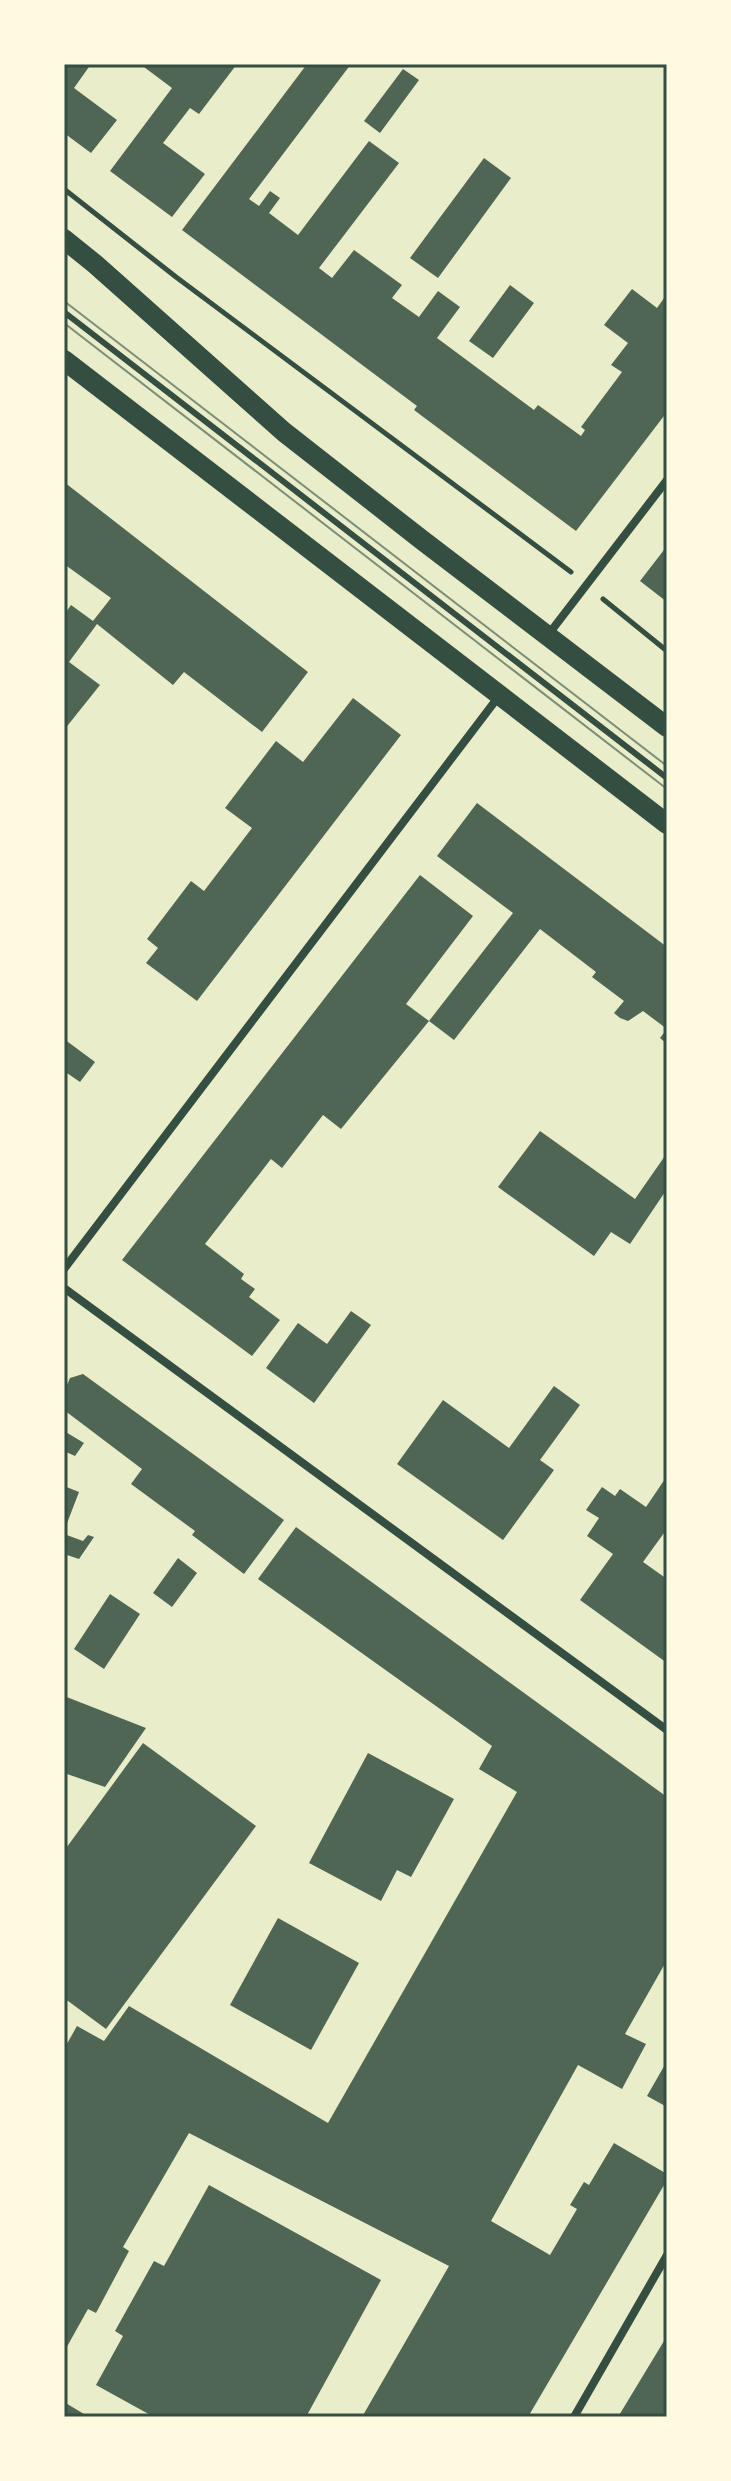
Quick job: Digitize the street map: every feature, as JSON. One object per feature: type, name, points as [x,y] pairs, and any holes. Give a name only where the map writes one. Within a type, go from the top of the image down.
[{"type":"main road","points":[[64,239],[284,432],[667,727]]},
{"type":"main road","points":[[64,360],[667,824]]},
{"type":"street","points":[[548,635],[667,480]]},
{"type":"street","points":[[64,1269],[500,694]]},
{"type":"street","points":[[64,1288],[667,1730]]},
{"type":"street","points":[[574,2417],[667,2255]]},
{"type":"lane","points":[[64,312],[667,778]]},
{"type":"path","points":[[64,189],[176,277],[553,557],[667,651]]},
{"type":"building","points":[[64,64],[91,64],[74,88],[117,120],[91,153],[64,133]]},
{"type":"building","points":[[140,64],[237,64],[199,114],[190,108],[163,143],[205,174],[172,217],[110,171],[172,88]]},
{"type":"building","points":[[307,64],[351,64],[249,199],[259,206],[270,191],[280,198],[269,213],[298,235],[369,141],[399,163],[319,268],[332,278],[354,250],[402,285],[392,298],[419,317],[438,291],[460,307],[437,338],[534,410],[538,405],[581,436],[585,430],[581,427],[622,372],[611,365],[628,343],[604,325],[632,289],[657,308],[667,294],[667,412],[576,531],[414,410],[417,406],[182,230]]},
{"type":"building","points":[[403,69],[419,80],[380,133],[364,121]]},
{"type":"building","points":[[484,158],[511,178],[438,278],[410,258]]},
{"type":"building","points":[[510,285],[534,303],[493,358],[469,341]]},
{"type":"building","points":[[64,482],[308,672],[262,732],[184,672],[173,685],[97,624],[69,662],[100,685],[64,730],[64,615],[71,605],[93,621],[111,598],[64,564]]},
{"type":"building","points":[[667,546],[667,602],[640,581]]},
{"type":"building","points":[[353,698],[401,735],[197,1001],[146,963],[158,948],[147,939],[191,881],[204,891],[252,828],[225,808],[276,741],[303,762]]},
{"type":"building","points":[[477,803],[667,947],[667,1029],[643,1011],[628,1021],[620,1018],[614,1013],[624,1001],[592,977],[596,972],[540,929],[454,1040],[429,1021],[513,913],[437,856]]},
{"type":"building","points":[[420,875],[473,916],[406,1004],[429,1021],[341,1129],[323,1115],[282,1168],[271,1159],[205,1244],[244,1274],[241,1279],[255,1289],[249,1297],[280,1320],[252,1356],[122,1260]]},
{"type":"building","points":[[667,1029],[667,1044],[660,1038]]},
{"type":"building","points":[[64,1039],[95,1062],[80,1082],[64,1071]]},
{"type":"building","points":[[540,1131],[635,1199],[667,1153],[667,1189],[630,1244],[611,1232],[594,1256],[498,1187]]},
{"type":"building","points":[[351,1311],[371,1325],[314,1403],[266,1368],[298,1323],[327,1344]]},
{"type":"building","points":[[83,1374],[284,1520],[244,1574],[192,1535],[195,1531],[131,1484],[142,1469],[64,1410],[64,1392],[70,1378]]},
{"type":"building","points":[[554,1386],[580,1405],[540,1460],[554,1470],[503,1540],[397,1464],[443,1400],[509,1448]]},
{"type":"building","points":[[64,1431],[84,1443],[75,1456],[64,1451]]},
{"type":"building","points":[[667,1476],[667,1535],[664,1533],[643,1562],[667,1579],[667,1663],[580,1600],[613,1554],[587,1536],[599,1518],[586,1510],[602,1487],[615,1496],[620,1489],[646,1507]]},
{"type":"building","points":[[64,1486],[79,1492],[64,1531]]},
{"type":"building","points":[[296,1527],[667,1797],[667,1960],[625,2034],[646,2044],[622,2089],[578,2065],[491,2221],[550,2255],[577,2209],[570,2205],[584,2182],[589,2185],[614,2143],[667,2174],[667,2180],[528,2417],[362,2417],[449,2266],[189,2133],[123,2247],[129,2251],[96,2313],[88,2309],[64,2352],[64,2049],[77,2026],[104,2041],[129,2006],[328,2123],[517,1792],[479,1769],[492,1746],[258,1579]]},
{"type":"building","points":[[64,1534],[83,1541],[88,1535],[94,1537],[79,1559],[64,1554]]},
{"type":"building","points":[[178,1558],[197,1573],[172,1607],[153,1593]]},
{"type":"building","points":[[110,1594],[140,1614],[104,1669],[74,1649]]},
{"type":"building","points":[[64,1696],[146,1728],[105,1787],[64,1773]]},
{"type":"building","points":[[143,1743],[256,1826],[106,2029],[64,1998],[64,1851]]},
{"type":"building","points":[[368,1753],[454,1799],[411,1877],[397,1870],[381,1901],[309,1863]]},
{"type":"building","points":[[278,1918],[359,1963],[311,2050],[230,2005]]},
{"type":"building","points":[[667,2061],[667,2107],[647,2096]]},
{"type":"building","points":[[209,2185],[381,2280],[306,2417],[154,2417],[96,2385],[123,2336],[115,2331],[154,2261],[164,2266]]},
{"type":"building","points":[[667,2336],[667,2417],[618,2417]]},
{"type":"building","points":[[64,2402],[89,2417],[64,2417]]},
{"type":"tram line","points":[[64,301],[667,766]]},
{"type":"tram line","points":[[64,323],[667,789]]}]
